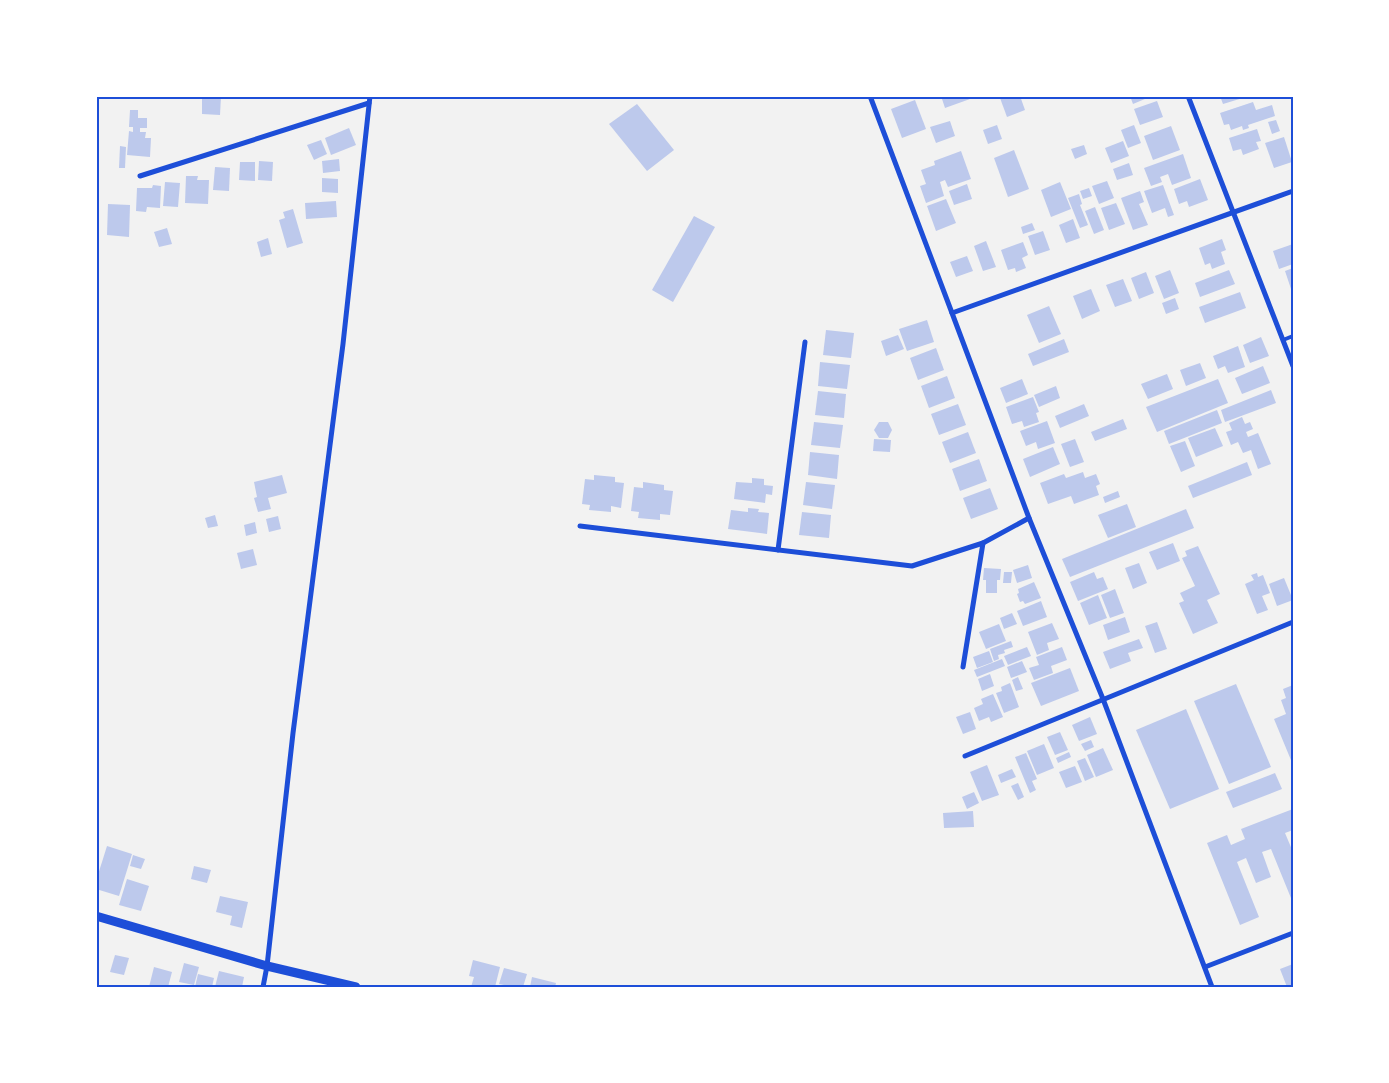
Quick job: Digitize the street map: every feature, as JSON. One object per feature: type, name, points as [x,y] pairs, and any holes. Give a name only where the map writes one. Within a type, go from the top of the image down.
[{"type":"street","points":[[263,987],[293,733],[343,344],[370,96]]},
{"type":"street","points":[[870,96],[1029,518],[1103,699],[1212,987]]},
{"type":"street","points":[[1188,96],[1293,366]]},
{"type":"street","points":[[140,176],[369,103]]},
{"type":"street","points":[[952,313],[1293,191]]},
{"type":"street","points":[[778,550],[805,342]]},
{"type":"street","points":[[580,526],[912,566],[983,543],[1029,518]]},
{"type":"street","points":[[963,667],[983,543]]},
{"type":"street","points":[[965,756],[1293,622]]},
{"type":"street","points":[[96,916],[266,966],[356,987]]},
{"type":"street","points":[[1205,967],[1293,933]]},
{"type":"lane","points":[[1282,340],[1293,336]]},
{"type":"building","points":[[202,96],[221,96],[220,115],[202,114]]},
{"type":"building","points":[[941,96],[969,96],[970,99],[945,108]]},
{"type":"building","points":[[1020,96],[1025,110],[1007,117],[1000,98]]},
{"type":"building","points":[[1130,96],[1152,96],[1133,104]]},
{"type":"building","points":[[1220,96],[1245,96],[1246,97],[1223,104]]},
{"type":"building","points":[[915,100],[926,129],[902,138],[891,109]]},
{"type":"building","points":[[1157,101],[1163,117],[1140,125],[1134,109]]},
{"type":"building","points":[[1253,102],[1256,110],[1272,105],[1275,116],[1248,125],[1249,128],[1243,130],[1242,126],[1231,130],[1229,124],[1224,125],[1220,113]]},
{"type":"building","points":[[637,104],[674,150],[647,171],[609,124]]},
{"type":"building","points":[[130,110],[138,110],[138,118],[147,118],[147,128],[140,128],[140,132],[146,132],[145,138],[151,138],[150,157],[127,155],[129,131],[133,132],[133,127],[129,127]]},
{"type":"building","points":[[1276,120],[1280,131],[1272,134],[1268,122]]},
{"type":"building","points":[[950,121],[955,136],[936,143],[930,127]]},
{"type":"building","points":[[997,125],[1002,139],[988,144],[983,130]]},
{"type":"building","points":[[1134,125],[1141,143],[1128,148],[1121,130]]},
{"type":"building","points":[[1171,126],[1180,150],[1153,160],[1144,136]]},
{"type":"building","points":[[349,128],[356,145],[331,155],[325,138]]},
{"type":"building","points":[[1257,129],[1261,141],[1256,142],[1259,149],[1243,155],[1241,149],[1233,151],[1229,138]]},
{"type":"building","points":[[1284,137],[1292,162],[1274,168],[1265,143]]},
{"type":"building","points":[[321,140],[327,154],[314,160],[307,145]]},
{"type":"building","points":[[1123,141],[1129,156],[1111,163],[1105,148]]},
{"type":"building","points":[[1084,145],[1087,154],[1075,159],[1071,149]]},
{"type":"building","points":[[120,146],[126,147],[125,168],[119,168]]},
{"type":"building","points":[[1014,150],[1029,189],[1008,197],[994,158]]},
{"type":"building","points":[[961,151],[971,179],[948,187],[945,180],[940,182],[944,196],[926,203],[920,186],[926,184],[921,170],[935,165],[934,161]]},
{"type":"building","points":[[1183,154],[1191,178],[1172,185],[1168,174],[1160,177],[1162,182],[1151,186],[1144,168]]},
{"type":"building","points":[[339,159],[340,171],[323,173],[322,161]]},
{"type":"building","points":[[259,161],[273,162],[272,181],[258,180]]},
{"type":"building","points":[[240,162],[255,162],[255,181],[239,180]]},
{"type":"building","points":[[1129,163],[1133,175],[1117,180],[1113,169]]},
{"type":"building","points":[[215,167],[230,168],[229,191],[213,190]]},
{"type":"building","points":[[186,176],[198,176],[197,180],[209,180],[208,204],[185,203]]},
{"type":"building","points":[[322,178],[338,179],[338,193],[322,192]]},
{"type":"building","points":[[1200,179],[1208,200],[1189,207],[1187,201],[1179,204],[1174,189]]},
{"type":"building","points":[[1107,181],[1114,198],[1099,204],[1092,186]]},
{"type":"building","points":[[165,182],[180,183],[178,207],[163,206]]},
{"type":"building","points":[[1060,182],[1071,209],[1051,217],[1041,190]]},
{"type":"building","points":[[967,184],[972,199],[954,205],[949,191]]},
{"type":"building","points":[[153,185],[161,186],[160,208],[147,207],[146,212],[136,211],[137,188],[152,188]]},
{"type":"building","points":[[1163,185],[1174,215],[1168,217],[1165,208],[1152,213],[1144,191]]},
{"type":"building","points":[[1089,188],[1092,196],[1083,199],[1080,191]]},
{"type":"building","points":[[1140,191],[1144,202],[1139,204],[1148,225],[1133,230],[1121,198]]},
{"type":"building","points":[[1079,194],[1082,204],[1080,205],[1088,225],[1080,228],[1068,198]]},
{"type":"building","points":[[946,199],[956,223],[936,231],[927,206]]},
{"type":"building","points":[[336,201],[337,217],[306,219],[305,203]]},
{"type":"building","points":[[1116,203],[1125,224],[1109,230],[1101,208]]},
{"type":"building","points":[[108,204],[130,205],[129,237],[107,235]]},
{"type":"building","points":[[1095,207],[1104,230],[1094,234],[1085,211]]},
{"type":"building","points":[[293,209],[303,243],[287,248],[279,220],[285,218],[283,212]]},
{"type":"building","points":[[694,216],[715,227],[673,302],[652,290]]},
{"type":"building","points":[[1073,219],[1080,238],[1066,243],[1059,225]]},
{"type":"building","points":[[1032,223],[1035,230],[1023,234],[1021,227]]},
{"type":"building","points":[[167,228],[172,244],[159,247],[154,232]]},
{"type":"building","points":[[1043,231],[1050,250],[1035,255],[1028,236]]},
{"type":"building","points":[[268,238],[272,254],[261,257],[257,242]]},
{"type":"building","points":[[1222,239],[1226,250],[1221,252],[1225,264],[1212,269],[1210,263],[1205,265],[1199,248]]},
{"type":"building","points":[[986,241],[996,267],[983,271],[974,246]]},
{"type":"building","points":[[1023,242],[1028,255],[1022,258],[1026,268],[1016,272],[1015,268],[1008,270],[1001,250]]},
{"type":"building","points":[[1293,244],[1293,264],[1279,269],[1273,251]]},
{"type":"building","points":[[967,256],[973,271],[956,277],[950,262]]},
{"type":"building","points":[[1293,268],[1293,289],[1291,289],[1285,271]]},
{"type":"building","points":[[1170,270],[1179,293],[1164,299],[1155,276]]},
{"type":"building","points":[[1229,270],[1235,284],[1200,297],[1195,283]]},
{"type":"building","points":[[1146,272],[1154,293],[1139,299],[1131,278]]},
{"type":"building","points":[[1123,279],[1132,301],[1115,307],[1106,285]]},
{"type":"building","points":[[1091,289],[1100,311],[1082,319],[1073,296]]},
{"type":"building","points":[[1240,292],[1246,308],[1205,323],[1199,307]]},
{"type":"building","points":[[1175,298],[1179,309],[1166,314],[1162,303]]},
{"type":"building","points":[[1049,306],[1061,334],[1039,343],[1027,315]]},
{"type":"building","points":[[927,320],[934,342],[907,351],[899,329]]},
{"type":"building","points":[[826,330],[854,333],[851,358],[823,355]]},
{"type":"building","points":[[898,335],[904,349],[886,356],[881,341]]},
{"type":"building","points":[[1261,337],[1269,356],[1250,363],[1243,345]]},
{"type":"building","points":[[1064,339],[1069,352],[1033,366],[1028,354]]},
{"type":"building","points":[[1238,346],[1245,367],[1228,373],[1225,366],[1218,369],[1213,356]]},
{"type":"building","points":[[936,348],[944,370],[918,380],[910,358]]},
{"type":"building","points":[[820,362],[850,365],[847,389],[818,386]]},
{"type":"building","points":[[1200,363],[1206,378],[1186,386],[1180,370]]},
{"type":"building","points":[[1263,366],[1270,383],[1242,394],[1235,378]]},
{"type":"building","points":[[1167,374],[1173,389],[1148,399],[1141,384]]},
{"type":"building","points":[[947,376],[955,398],[929,408],[921,386]]},
{"type":"building","points":[[1022,379],[1028,394],[1006,403],[1000,388]]},
{"type":"building","points":[[1218,379],[1228,403],[1157,432],[1146,407]]},
{"type":"building","points":[[1056,386],[1060,398],[1039,407],[1034,395]]},
{"type":"building","points":[[1271,390],[1276,403],[1225,422],[1221,410]]},
{"type":"building","points":[[818,391],[846,394],[844,418],[815,415]]},
{"type":"building","points":[[1033,397],[1039,412],[1036,413],[1039,422],[1024,427],[1022,421],[1012,424],[1006,407]]},
{"type":"building","points":[[958,404],[966,425],[939,435],[931,414]]},
{"type":"building","points":[[1084,404],[1089,416],[1060,428],[1055,416]]},
{"type":"building","points":[[1217,410],[1222,423],[1169,444],[1164,431]]},
{"type":"building","points":[[1242,417],[1245,424],[1250,422],[1253,429],[1246,432],[1248,437],[1258,433],[1271,464],[1258,469],[1251,450],[1243,453],[1238,442],[1231,445],[1226,432],[1232,430],[1229,423]]},
{"type":"building","points":[[1123,419],[1127,429],[1095,441],[1091,432]]},
{"type":"building","points":[[1047,421],[1055,443],[1038,449],[1036,442],[1026,446],[1020,431]]},
{"type":"building","points":[[814,422],[843,425],[840,448],[811,445]]},
{"type":"building","points":[[879,422],[888,422],[892,430],[888,438],[879,438],[874,430]]},
{"type":"building","points":[[1215,428],[1223,446],[1196,457],[1188,438]]},
{"type":"building","points":[[968,432],[976,453],[950,463],[942,442]]},
{"type":"building","points":[[874,439],[891,440],[890,452],[873,451]]},
{"type":"building","points":[[1075,439],[1084,462],[1070,467],[1061,444]]},
{"type":"building","points":[[1185,441],[1195,466],[1181,472],[1170,446]]},
{"type":"building","points":[[1053,447],[1060,464],[1030,477],[1023,459]]},
{"type":"building","points":[[810,452],[839,455],[837,479],[808,475]]},
{"type":"building","points":[[979,459],[987,481],[960,491],[952,469]]},
{"type":"building","points":[[1247,462],[1252,475],[1193,498],[1188,486]]},
{"type":"building","points":[[1083,472],[1085,478],[1096,474],[1100,484],[1096,486],[1099,495],[1074,504],[1071,496],[1048,504],[1040,483],[1064,474],[1066,478]]},
{"type":"building","points":[[282,475],[287,493],[268,498],[271,509],[258,512],[254,498],[257,497],[254,482]]},
{"type":"building","points":[[594,475],[615,477],[615,482],[624,483],[621,508],[611,506],[611,512],[589,510],[590,505],[582,504],[585,479],[594,480]]},
{"type":"building","points":[[752,478],[764,479],[764,485],[773,486],[772,495],[766,494],[765,503],[734,499],[736,482],[752,483]]},
{"type":"building","points":[[643,482],[664,485],[664,490],[673,491],[670,515],[660,514],[660,520],[638,518],[639,512],[631,511],[634,487],[643,488]]},
{"type":"building","points":[[806,482],[835,485],[832,509],[803,505]]},
{"type":"building","points":[[990,488],[998,509],[971,519],[963,498]]},
{"type":"building","points":[[1118,491],[1120,497],[1105,503],[1103,497]]},
{"type":"building","points":[[1127,504],[1136,527],[1108,538],[1098,515]]},
{"type":"building","points":[[748,508],[759,509],[758,512],[769,513],[767,534],[728,529],[731,510],[748,512]]},
{"type":"building","points":[[1186,509],[1194,528],[1070,577],[1062,559]]},
{"type":"building","points":[[802,512],[831,515],[829,538],[799,535]]},
{"type":"building","points":[[215,515],[218,526],[208,528],[205,518]]},
{"type":"building","points":[[278,516],[281,529],[269,532],[266,519]]},
{"type":"building","points":[[255,522],[257,533],[246,536],[244,525]]},
{"type":"building","points":[[1173,543],[1180,561],[1157,570],[1149,552]]},
{"type":"building","points":[[1198,546],[1220,594],[1207,600],[1218,623],[1193,634],[1179,603],[1184,601],[1180,593],[1195,586],[1182,558],[1187,556],[1185,551]]},
{"type":"building","points":[[253,549],[257,565],[241,569],[237,553]]},
{"type":"building","points":[[1139,563],[1147,583],[1133,589],[1125,568]]},
{"type":"building","points":[[1028,565],[1032,578],[1017,583],[1013,570]]},
{"type":"building","points":[[984,568],[1001,569],[1000,580],[997,580],[997,593],[986,593],[986,580],[983,580]]},
{"type":"building","points":[[1004,572],[1012,572],[1011,583],[1003,583]]},
{"type":"building","points":[[1094,572],[1097,579],[1103,577],[1108,589],[1078,601],[1070,582]]},
{"type":"building","points":[[1257,573],[1258,577],[1263,575],[1270,593],[1262,596],[1268,610],[1257,614],[1245,584],[1254,580],[1251,575]]},
{"type":"building","points":[[1284,578],[1293,600],[1277,606],[1269,584]]},
{"type":"building","points":[[1034,582],[1041,598],[1025,604],[1023,601],[1020,602],[1017,594],[1019,593],[1018,589]]},
{"type":"building","points":[[1115,589],[1124,613],[1110,618],[1101,595]]},
{"type":"building","points":[[1098,595],[1107,618],[1089,625],[1080,603]]},
{"type":"building","points":[[1041,601],[1047,617],[1023,626],[1017,611]]},
{"type":"building","points":[[1012,613],[1017,624],[1004,629],[1000,618]]},
{"type":"building","points":[[1125,617],[1130,632],[1108,640],[1103,625]]},
{"type":"building","points":[[1157,622],[1167,649],[1155,653],[1145,626]]},
{"type":"building","points":[[1052,623],[1059,639],[1047,643],[1049,650],[1037,655],[1028,632]]},
{"type":"building","points":[[999,624],[1006,641],[986,649],[979,632]]},
{"type":"building","points":[[1139,639],[1143,648],[1128,653],[1131,661],[1110,669],[1103,652]]},
{"type":"building","points":[[1011,641],[1013,647],[1004,650],[1005,653],[998,655],[999,659],[994,661],[990,649]]},
{"type":"building","points":[[1027,647],[1031,656],[1008,665],[1004,656]]},
{"type":"building","points":[[1062,647],[1067,660],[1051,666],[1053,673],[1034,680],[1029,668],[1039,665],[1036,657]]},
{"type":"building","points":[[989,651],[993,662],[977,668],[973,657]]},
{"type":"building","points":[[1002,659],[1005,666],[977,677],[974,670]]},
{"type":"building","points":[[1022,661],[1027,672],[1011,678],[1007,667]]},
{"type":"building","points":[[1070,668],[1079,691],[1041,706],[1031,683]]},
{"type":"building","points":[[990,674],[994,686],[982,691],[978,679]]},
{"type":"building","points":[[1018,677],[1023,689],[1016,691],[1012,680]]},
{"type":"building","points":[[1010,683],[1019,707],[1004,713],[996,693],[1002,691],[1001,687]]},
{"type":"building","points":[[1236,684],[1271,767],[1229,784],[1194,701]]},
{"type":"building","points":[[1293,685],[1293,765],[1274,719],[1286,714],[1281,700],[1286,698],[1283,689]]},
{"type":"building","points":[[993,694],[1003,717],[991,722],[989,717],[979,721],[974,708],[983,704],[981,699]]},
{"type":"building","points":[[1186,709],[1219,789],[1170,809],[1136,730]]},
{"type":"building","points":[[970,712],[976,729],[963,734],[956,717]]},
{"type":"building","points":[[1090,717],[1097,734],[1079,741],[1072,725]]},
{"type":"building","points":[[1060,732],[1068,750],[1055,755],[1047,737]]},
{"type":"building","points":[[1091,740],[1094,747],[1085,751],[1081,744]]},
{"type":"building","points":[[1044,744],[1054,768],[1037,775],[1027,751]]},
{"type":"building","points":[[1103,748],[1113,770],[1096,777],[1087,755]]},
{"type":"building","points":[[1069,752],[1071,757],[1058,763],[1056,758]]},
{"type":"building","points":[[1026,753],[1037,779],[1032,781],[1036,790],[1030,793],[1015,757]]},
{"type":"building","points":[[1085,758],[1094,777],[1085,781],[1077,761]]},
{"type":"building","points":[[987,765],[999,795],[982,801],[970,772]]},
{"type":"building","points":[[1075,766],[1082,782],[1066,788],[1059,772]]},
{"type":"building","points":[[1012,769],[1016,777],[1001,783],[998,775]]},
{"type":"building","points":[[1275,773],[1282,789],[1233,808],[1226,792]]},
{"type":"building","points":[[1018,783],[1024,797],[1018,800],[1011,786]]},
{"type":"building","points":[[974,792],[979,803],[967,809],[962,797]]},
{"type":"building","points":[[1293,809],[1293,830],[1285,833],[1293,852],[1293,903],[1271,849],[1262,852],[1271,877],[1256,883],[1246,858],[1237,862],[1259,917],[1240,925],[1207,843],[1227,835],[1231,845],[1245,839],[1241,829]]},
{"type":"building","points":[[973,811],[974,827],[944,828],[943,813]]},
{"type":"building","points":[[107,846],[132,854],[119,896],[96,889],[96,881]]},
{"type":"building","points":[[133,855],[145,859],[141,869],[130,866]]},
{"type":"building","points":[[194,866],[211,870],[207,883],[191,879]]},
{"type":"building","points":[[127,879],[149,886],[141,911],[119,905]]},
{"type":"building","points":[[220,896],[248,902],[242,928],[230,925],[232,916],[216,912]]},
{"type":"building","points":[[115,955],[129,958],[124,975],[110,972]]},
{"type":"building","points":[[473,960],[500,967],[495,987],[471,987],[474,977],[469,976]]},
{"type":"building","points":[[184,963],[199,967],[194,985],[179,982]]},
{"type":"building","points":[[1293,964],[1293,987],[1287,987],[1280,969]]},
{"type":"building","points":[[154,967],[172,972],[168,987],[149,987]]},
{"type":"building","points":[[504,968],[527,974],[523,987],[504,987],[504,985],[499,984]]},
{"type":"building","points":[[219,971],[244,977],[242,987],[215,987]]},
{"type":"building","points":[[198,974],[214,978],[212,987],[195,987]]},
{"type":"building","points":[[532,977],[556,983],[555,987],[530,987]]}]
